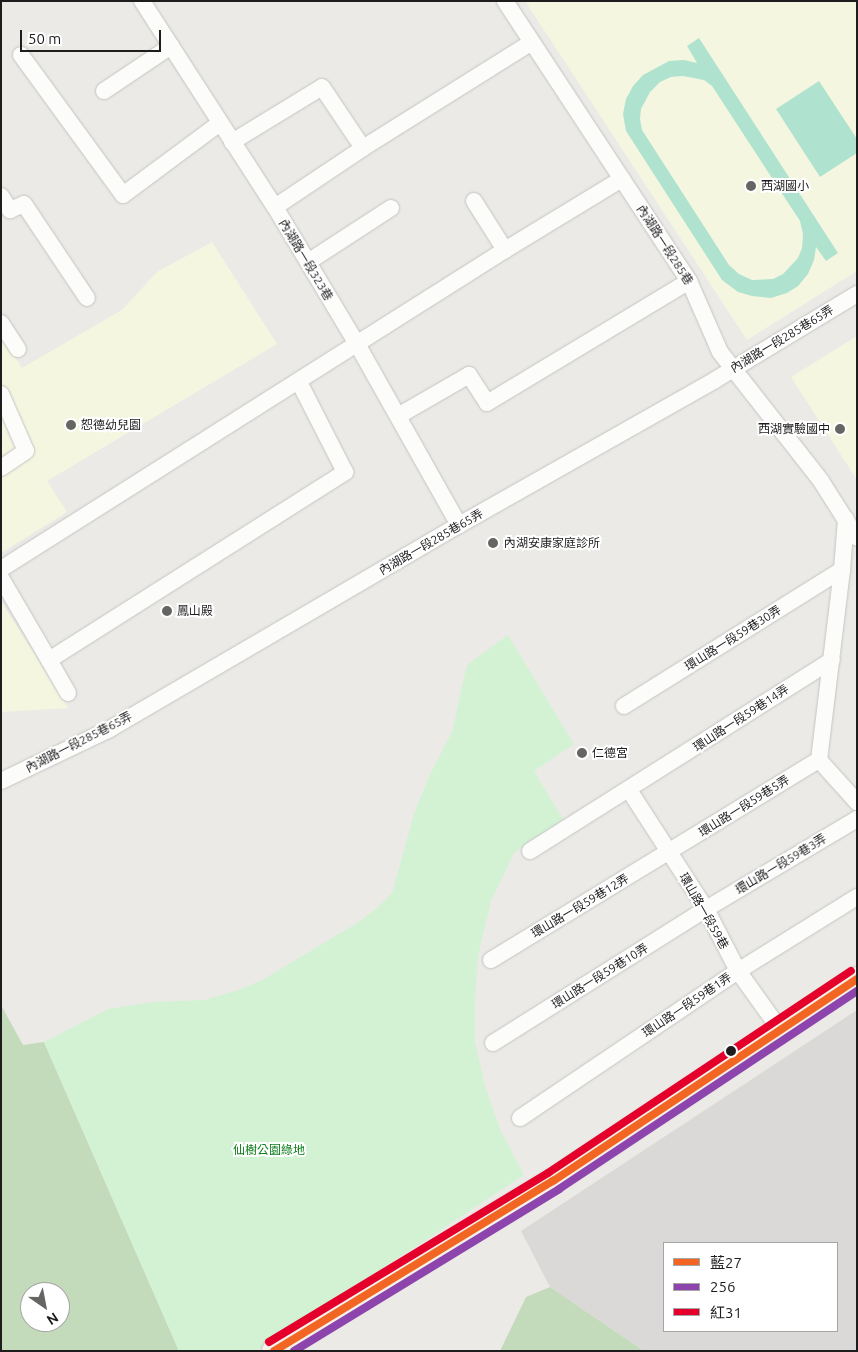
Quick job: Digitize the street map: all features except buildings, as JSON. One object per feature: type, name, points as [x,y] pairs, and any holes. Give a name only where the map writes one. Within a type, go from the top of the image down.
[{"type":"street","name":"內湖路一段323巷","points":[[142,1],[275,207],[357,344],[459,525]]},
{"type":"street","name":"內湖路一段285巷","points":[[505,1],[689,281],[720,352],[732,370],[821,481],[857,538]]},
{"type":"street","points":[[275,207],[363,148],[532,42]]},
{"type":"street","points":[[104,91],[171,46]]},
{"type":"street","points":[[21,55],[123,194],[220,123]]},
{"type":"street","points":[[232,142],[322,87],[363,148]]},
{"type":"street","points":[[1,569],[505,250],[622,179]]},
{"type":"street","points":[[1,196],[10,210],[24,204],[87,298]]},
{"type":"street","points":[[474,201],[505,250]]},
{"type":"street","points":[[308,262],[391,208]]},
{"type":"street","points":[[398,416],[469,374],[487,403],[689,281]]},
{"type":"street","name":"內湖路一段285巷65弄","points":[[1,780],[108,730],[459,525],[732,370],[857,294]]},
{"type":"street","points":[[1,323],[18,349]]},
{"type":"street","points":[[49,660],[345,472],[299,382]]},
{"type":"street","points":[[1,394],[26,451],[1,468]]},
{"type":"street","points":[[846,519],[832,660],[819,760],[857,802]]},
{"type":"street","name":"環山路一段59巷30弄","points":[[624,706],[842,570]]},
{"type":"street","points":[[1,578],[68,693]]},
{"type":"street","name":"環山路一段59巷14弄","points":[[530,851],[832,660]]},
{"type":"street","name":"環山路一段59巷5弄","points":[[670,852],[819,760]]},
{"type":"street","name":"環山路一段59巷","points":[[629,790],[706,910],[738,970],[781,1031]]},
{"type":"street","name":"環山路一段59巷3弄","points":[[706,910],[857,819]]},
{"type":"street","name":"環山路一段59巷12弄","points":[[491,960],[670,852]]},
{"type":"street","name":"環山路一段59巷1弄","points":[[520,1118],[738,970],[857,897]]},
{"type":"street","name":"環山路一段59巷10弄","points":[[493,1043],[706,910]]},
{"type":"street","points":[[274,1351],[553,1181],[857,979]]},
{"type":"shaded area","name":"西湖國小","points":[[525,1],[857,1],[857,271],[747,340]]},
{"type":"shaded area","name":"恕德幼兒園","points":[[212,242],[277,344],[47,481],[67,512],[1,553],[1,336],[22,368],[122,310],[157,272]]},
{"type":"shaded area","name":"西湖實驗國中","points":[[857,336],[857,480],[791,377]]},
{"type":"shaded area","points":[[1,601],[68,708],[1,712]]},
{"type":"shaded area","points":[[857,1010],[857,1351],[644,1351],[550,1287],[521,1231]]},
{"type":"green space","points":[[699,38],[838,253],[826,261],[816,247],[814,260],[808,274],[798,286],[787,293],[771,298],[752,296],[738,292],[722,280],[626,131],[623,114],[626,99],[633,86],[643,75],[669,61],[684,60],[697,63],[687,46]],"holes":[[[683,76],[704,80],[712,86],[800,221],[803,234],[802,248],[798,258],[783,274],[773,279],[752,280],[739,274],[729,265],[642,130],[641,109],[650,92],[660,82],[671,77]]]},
{"type":"green space","points":[[819,81],[857,139],[857,153],[820,177],[776,109]]},
{"type":"green space","name":"仙樹公園綠地","points":[[508,635],[574,744],[534,771],[563,819],[514,853],[491,901],[478,956],[475,1041],[485,1086],[500,1129],[524,1175],[257,1351],[179,1351],[44,1042],[108,1009],[153,1002],[204,1000],[239,990],[264,979],[357,923],[377,908],[392,893],[414,814],[431,772],[452,732],[467,665]]},
{"type":"green space","points":[[1,1005],[23,1045],[44,1042],[179,1351],[1,1351]]},
{"type":"green space","points":[[550,1287],[644,1351],[500,1351],[526,1297]]},
{"type":"transit line","name":"紅31","points":[[269,1342],[548,1173],[851,971]]},
{"type":"transit line","name":"藍27","points":[[274,1351],[553,1181],[857,979]]},
{"type":"transit line","name":"256","points":[[294,1351],[559,1189],[857,991]]},
{"type":"place","name":"西湖國小","points":[[751,186]]},
{"type":"place","name":"恕德幼兒園","points":[[71,425]]},
{"type":"place","name":"西湖實驗國中","points":[[840,429]]},
{"type":"place","name":"內湖安康家庭診所","points":[[493,543]]},
{"type":"place","name":"鳳山殿","points":[[167,611]]},
{"type":"place","name":"仁德宮","points":[[582,753]]}]
